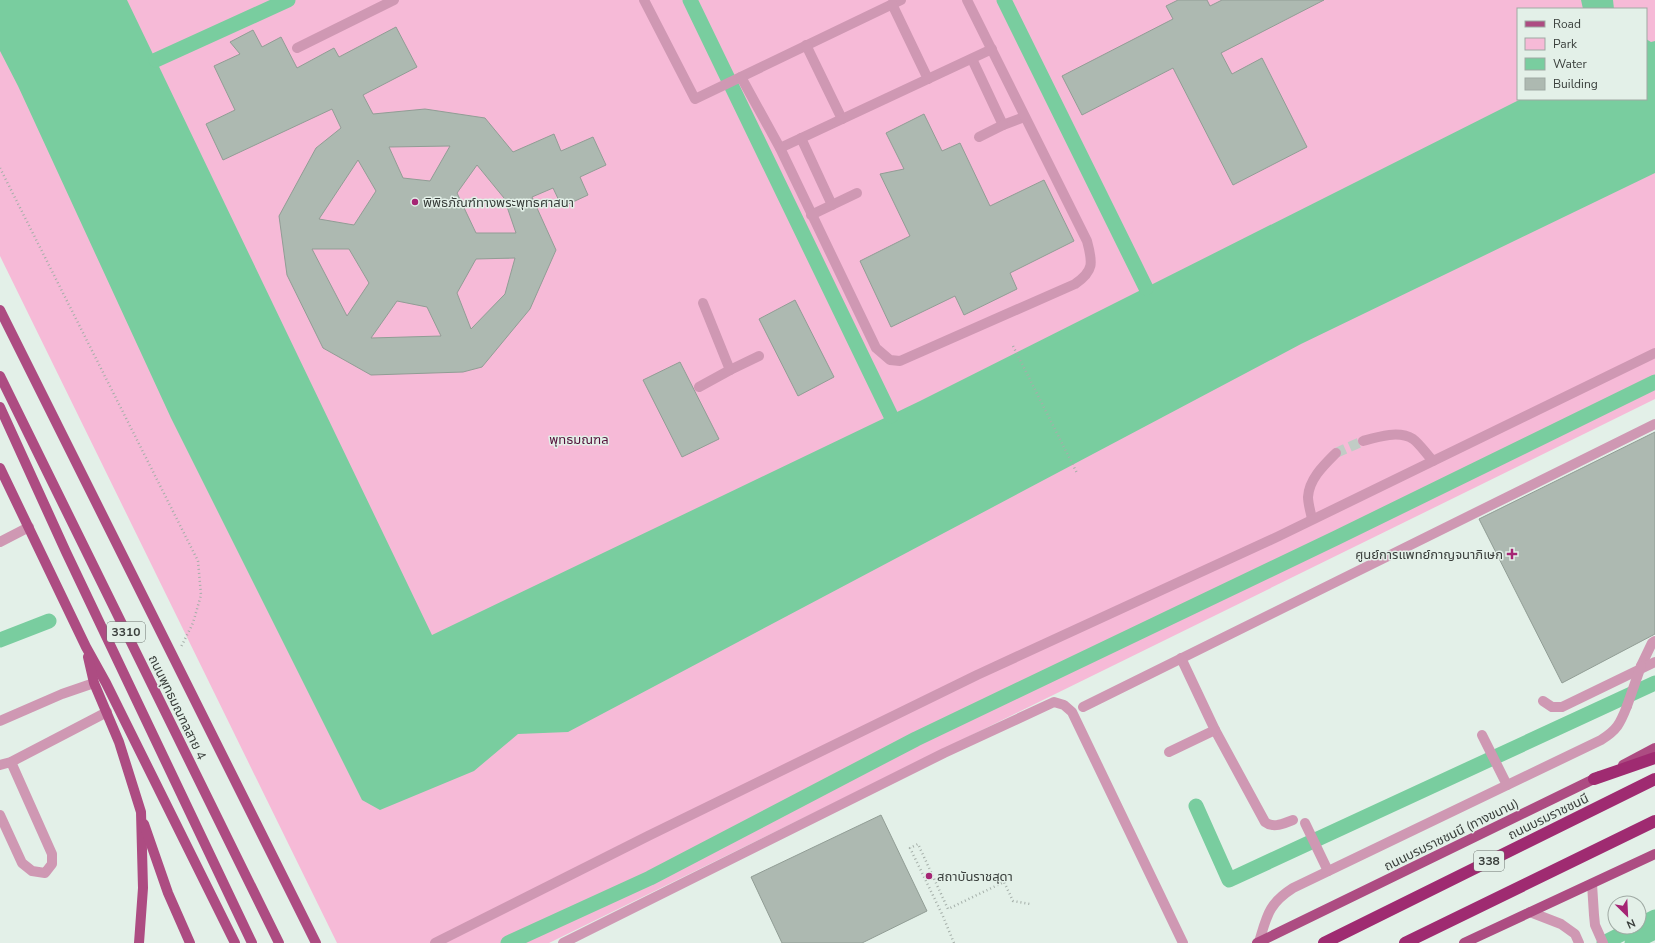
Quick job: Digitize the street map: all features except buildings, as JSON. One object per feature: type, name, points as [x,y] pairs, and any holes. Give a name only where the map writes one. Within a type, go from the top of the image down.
[{"type":"highway","points":[[1594,779],[1655,758]]},
{"type":"highway","name":"ถนนบรมราชชนนี","points":[[1324,943],[1655,779]]},
{"type":"highway","points":[[1405,943],[1655,821]]},
{"type":"main road","points":[[0,310],[316,943]]},
{"type":"main road","name":"ถนนพุทธมณฑลสาย 4","points":[[0,376],[279,943]]},
{"type":"main road","points":[[0,407],[66,552],[252,943]]},
{"type":"main road","points":[[0,468],[86,647],[106,683],[235,943]]},
{"type":"main road","points":[[86,647],[94,683],[119,742],[168,893],[190,943]]},
{"type":"main road","name":"ถนนบรมราชชนนี (ทางขนาน)","points":[[1258,943],[1655,748]]},
{"type":"main road","points":[[139,943],[143,888],[141,812]]},
{"type":"main road","points":[[1464,943],[1655,854]]},
{"type":"street","points":[[297,48],[394,0]]},
{"type":"street","points":[[644,0],[695,99],[897,2],[928,79]]},
{"type":"street","points":[[741,77],[780,148],[876,348],[890,360],[900,361],[1075,284],[1087,276],[1091,265],[1091,254],[1088,241],[1024,117],[967,0]]},
{"type":"street","points":[[806,45],[842,119]]},
{"type":"street","points":[[780,148],[992,49]]},
{"type":"street","points":[[972,59],[1003,126]]},
{"type":"street","points":[[980,137],[1024,117]]},
{"type":"street","points":[[801,138],[832,205]]},
{"type":"street","points":[[811,215],[857,193]]},
{"type":"street","points":[[703,303],[730,370]]},
{"type":"street","points":[[435,943],[648,836],[977,675],[1312,519],[1655,353]]},
{"type":"street","points":[[699,387],[759,356]]},
{"type":"street","points":[[1083,707],[1655,424]]},
{"type":"street","points":[[1363,441],[1381,436],[1402,436],[1413,439],[1433,461]]},
{"type":"street","points":[[1312,519],[1308,497],[1313,479],[1324,464],[1336,453]]},
{"type":"street","points":[[0,542],[29,527]]},
{"type":"street","points":[[1258,943],[1269,910],[1281,896],[1293,888],[1601,740],[1614,732],[1620,724],[1641,666],[1652,643],[1655,641]]},
{"type":"street","points":[[1181,658],[1215,730],[1265,822],[1274,826],[1293,820]]},
{"type":"street","points":[[1543,701],[1552,707],[1562,707],[1655,662]]},
{"type":"street","points":[[0,721],[62,694],[94,683]]},
{"type":"street","points":[[563,943],[1046,704],[1054,702],[1059,703],[1072,712],[1183,943]]},
{"type":"street","points":[[0,765],[11,762],[107,712]]},
{"type":"street","points":[[1169,752],[1215,730]]},
{"type":"street","points":[[1484,740],[1507,785]]},
{"type":"street","points":[[0,815],[22,863],[32,871],[44,873],[52,864],[52,854],[11,762]]},
{"type":"street","points":[[1307,826],[1328,871]]},
{"type":"street","points":[[1592,884],[1595,925],[1603,943]]},
{"type":"street","points":[[1530,912],[1561,924],[1577,938]]},
{"type":"path","points":[[0,168],[198,561],[201,595],[193,623],[175,660]]},
{"type":"path","points":[[1012,346],[1077,473]]},
{"type":"path","points":[[954,943],[947,930],[942,914],[910,848],[918,844],[948,909],[1004,882],[1013,901],[1030,904]]},
{"type":"green space","name":"พุทธมณฑล","points":[[0,0],[1655,0],[1655,399],[549,943],[337,943],[0,256]]},
{"type":"water","points":[[0,0],[127,0],[432,635],[920,401],[1519,100],[1647,100],[1647,40],[1651,42],[1655,41],[1655,173],[1301,344],[568,732],[518,734],[474,771],[380,810],[362,800],[171,418],[18,86],[0,51]]},
{"type":"water","points":[[1581,0],[1613,0],[1614,8],[1583,8]]},
{"type":"waterway","points":[[156,60],[288,0]]},
{"type":"waterway","points":[[690,0],[891,416]]},
{"type":"waterway","points":[[1004,0],[1146,288]]},
{"type":"waterway","points":[[508,943],[650,878],[916,739],[1336,538],[1655,382]]},
{"type":"waterway","points":[[0,640],[49,621]]},
{"type":"waterway","points":[[1196,806],[1229,880],[1655,683]]},
{"type":"waterway","points":[[1647,921],[1655,917]]},
{"type":"waterway","points":[[1632,943],[1655,932]]},
{"type":"waterway","points":[[1604,943],[1620,935]]},
{"type":"tunnel","points":[[1336,453],[1363,441]]},
{"type":"place","name":"พิพิธภัณฑ์ทางพระพุทธศาสนา","points":[[415,202]]},
{"type":"place","name":"ศูนย์การแพทย์กาญจนาภิเษก","points":[[1512,554]]},
{"type":"place","name":"สถาบันราชสุดา","points":[[929,876]]}]
